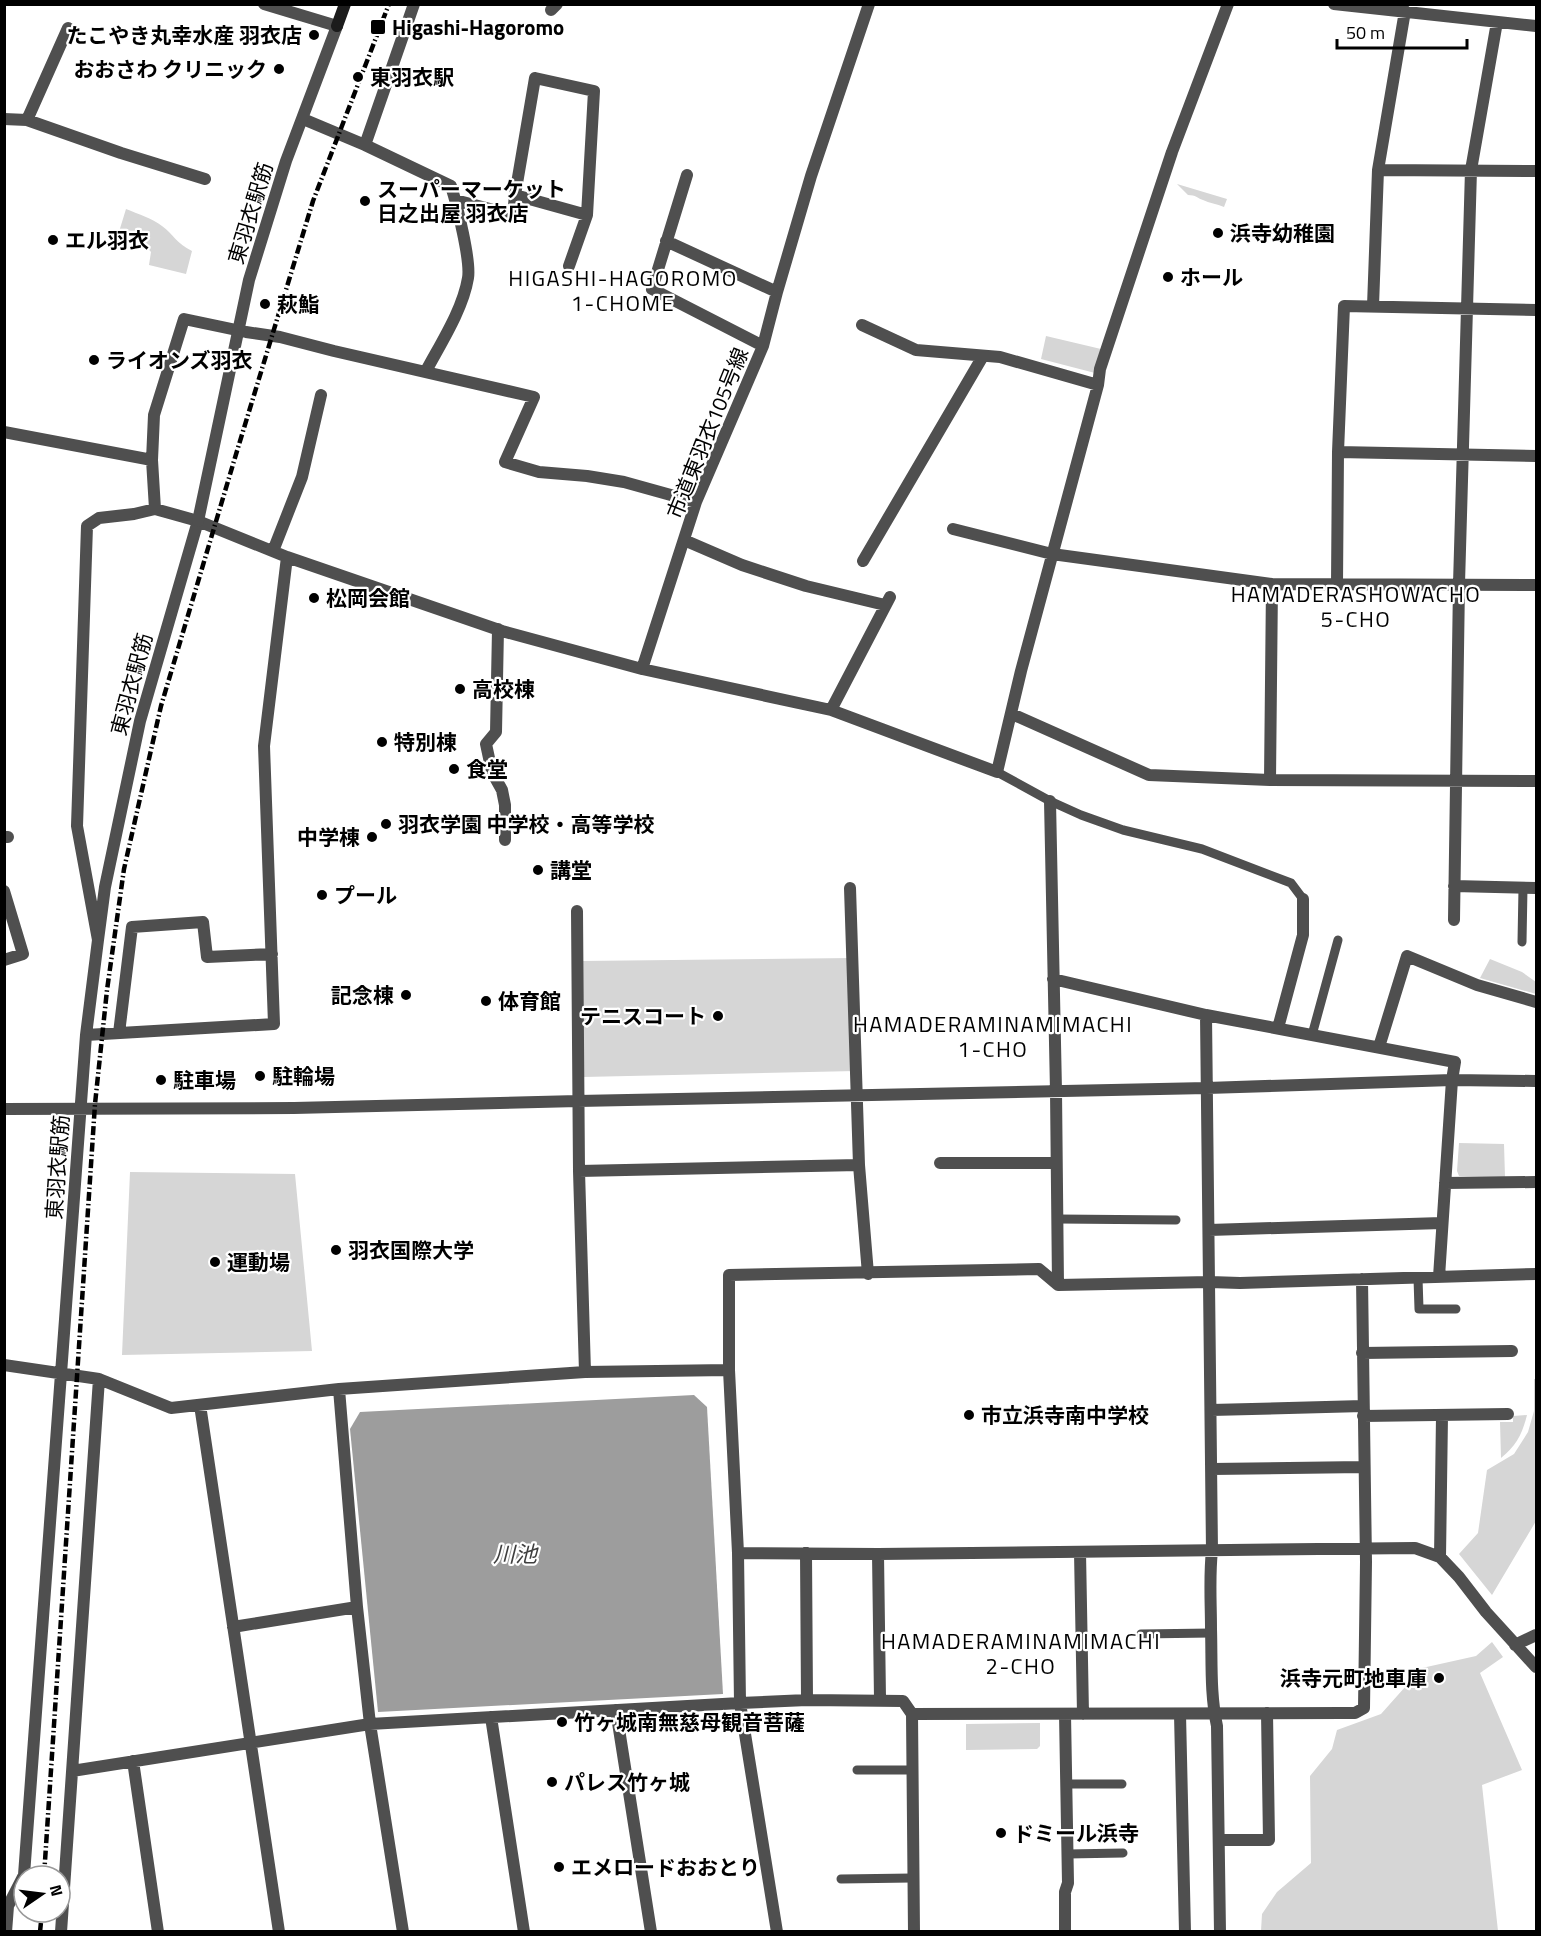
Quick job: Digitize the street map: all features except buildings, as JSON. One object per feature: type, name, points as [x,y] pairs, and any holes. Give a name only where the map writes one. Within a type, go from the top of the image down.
[{"type":"main road","points":[[337,26],[345,4]]},
{"type":"street","points":[[264,4],[337,26]]},
{"type":"street","points":[[365,145],[414,4]]},
{"type":"street","name":"市道東羽衣105号線","points":[[642,669],[696,502],[763,346],[811,176],[869,4]]},
{"type":"street","points":[[98,940],[78,826],[87,526],[99,518],[155,509],[198,521],[273,552],[498,629],[642,669],[831,710],[997,772],[1052,554],[1098,385],[1100,369],[1172,152],[1228,4]]},
{"type":"street","points":[[1334,4],[1536,26]]},
{"type":"street","points":[[1373,306],[1378,170],[1405,11]]},
{"type":"street","points":[[1454,920],[1459,584],[1471,170],[1497,22]]},
{"type":"street","name":"東羽衣駅筋","points":[[25,1864],[86,1035],[105,887],[140,721],[198,521],[249,280],[286,161],[337,26]]},
{"type":"street","points":[[27,120],[68,28]]},
{"type":"street","points":[[456,201],[513,215],[536,78],[594,91],[587,215],[569,266]]},
{"type":"street","points":[[4,119],[27,120],[205,179]]},
{"type":"street","points":[[303,119],[365,145],[451,186],[456,201],[469,277],[456,315],[426,371]]},
{"type":"street","points":[[1378,170],[1536,171]]},
{"type":"street","points":[[687,175],[652,289],[763,346]]},
{"type":"street","points":[[515,195],[587,215]]},
{"type":"street","points":[[666,241],[777,292]]},
{"type":"street","points":[[1337,584],[1338,452],[1344,306],[1536,310]]},
{"type":"street","points":[[155,509],[152,460],[154,415],[184,319],[280,337],[534,397],[505,462],[539,472],[624,482],[696,502]]},
{"type":"street","points":[[862,325],[916,350],[1000,357],[1098,385]]},
{"type":"street","points":[[863,561],[983,356]]},
{"type":"street","points":[[273,552],[302,477],[321,395]]},
{"type":"street","points":[[4,432],[152,460]]},
{"type":"street","points":[[1338,452],[1536,456]]},
{"type":"street","points":[[953,530],[1052,554],[1272,584],[1536,585]]},
{"type":"street","points":[[684,540],[742,565],[806,586],[888,601],[831,710]]},
{"type":"street","points":[[86,1035],[274,1024],[264,746],[287,557]]},
{"type":"street","points":[[1270,780],[1272,584]]},
{"type":"street","points":[[498,629],[496,732],[486,744],[492,772],[502,790],[505,805],[505,840]]},
{"type":"street","points":[[1012,714],[1149,775],[1270,780],[1536,781]]},
{"type":"street","points":[[1050,801],[1058,1285]]},
{"type":"street","points":[[1454,886],[1536,888]]},
{"type":"street","points":[[850,888],[859,1166],[868,1274]]},
{"type":"street","points":[[4,891],[22,954],[4,960]]},
{"type":"street","points":[[1278,1028],[1303,935],[1303,899]]},
{"type":"street","points":[[577,911],[579,1171],[585,1372]]},
{"type":"street","points":[[118,1033],[132,927],[203,922],[207,957],[272,954]]},
{"type":"street","points":[[1379,1047],[1407,956],[1477,985],[1536,1002]]},
{"type":"street","points":[[1053,979],[1206,1015],[1455,1062],[1439,1277]]},
{"type":"street","points":[[1206,1015],[1212,1469],[1211,1633],[1213,1702],[1217,1726],[1220,1932]]},
{"type":"street","points":[[4,1109],[294,1108],[1207,1088],[1452,1080],[1536,1081]]},
{"type":"street","points":[[940,1163],[1056,1163]]},
{"type":"street","points":[[579,1171],[859,1166]]},
{"type":"street","points":[[1445,1183],[1536,1182]]},
{"type":"street","points":[[1209,1230],[1442,1223]]},
{"type":"street","points":[[777,1932],[740,1703],[738,1553],[729,1370],[729,1275],[1039,1269],[1058,1285],[1240,1283],[1536,1274]]},
{"type":"street","points":[[912,1714],[1354,1713],[1364,1708],[1366,1562],[1364,1548],[1362,1280]]},
{"type":"street","points":[[1362,1353],[1512,1351]]},
{"type":"street","points":[[4,1365],[99,1379],[171,1408],[339,1389],[585,1372],[729,1370]]},
{"type":"street","points":[[65,1864],[99,1379]]},
{"type":"street","points":[[339,1389],[357,1607],[370,1724],[403,1932]]},
{"type":"street","points":[[200,1405],[279,1932]]},
{"type":"street","points":[[1211,1410],[1363,1411],[1442,1416],[1508,1414]]},
{"type":"street","points":[[1440,1557],[1442,1416]]},
{"type":"street","points":[[1212,1469],[1364,1467]]},
{"type":"street","points":[[738,1553],[878,1554],[1415,1548],[1440,1557],[1536,1667]]},
{"type":"street","points":[[1080,1552],[1083,1714]]},
{"type":"street","points":[[806,1553],[807,1700]]},
{"type":"street","points":[[878,1554],[880,1699]]},
{"type":"street","points":[[233,1627],[357,1607]]},
{"type":"street","points":[[1515,1645],[1536,1635]]},
{"type":"street","points":[[72,1771],[370,1724],[807,1700],[903,1701],[912,1714],[914,1932]]},
{"type":"street","points":[[616,1710],[651,1932]]},
{"type":"street","points":[[1219,1840],[1269,1840],[1267,1713]]},
{"type":"street","points":[[1065,1714],[1068,1854],[1065,1932]]},
{"type":"street","points":[[1180,1714],[1185,1932]]},
{"type":"street","points":[[491,1717],[524,1932]]},
{"type":"street","points":[[133,1761],[158,1932]]},
{"type":"street","name":"東羽衣駅筋","points":[[6,1932],[8,1906],[12,1897]]},
{"type":"lane","points":[[997,772],[1050,801],[1123,830],[1202,849],[1291,883],[1303,899]]},
{"type":"lane","points":[[1522,942],[1523,888]]},
{"type":"lane","points":[[1312,1035],[1338,940]]},
{"type":"lane","points":[[1058,1219],[1176,1220]]},
{"type":"lane","points":[[1418,1278],[1419,1309],[1456,1309]]},
{"type":"lane","points":[[1141,1634],[1211,1633]]},
{"type":"lane","points":[[857,1770],[912,1770]]},
{"type":"lane","points":[[1067,1785],[1122,1784]]},
{"type":"lane","points":[[1068,1854],[1123,1853]]},
{"type":"lane","points":[[841,1879],[912,1878]]},
{"type":"shaded area","points":[[1177,184],[1227,199],[1224,207],[1188,195]]},
{"type":"shaded area","points":[[126,209],[158,223],[192,251],[186,274],[149,265],[151,252],[138,237],[118,235]]},
{"type":"shaded area","points":[[1046,336],[1101,349],[1095,373],[1041,359]]},
{"type":"shaded area","name":"テニスコート","points":[[852,958],[856,1071],[583,1077],[581,961]]},
{"type":"shaded area","points":[[1490,959],[1522,972],[1536,982],[1536,994],[1480,978]]},
{"type":"shaded area","points":[[1459,1143],[1504,1144],[1505,1177],[1459,1176],[1457,1171]]},
{"type":"shaded area","name":"運動場","points":[[130,1172],[295,1174],[312,1351],[122,1355]]},
{"type":"shaded area","points":[[1534,1379],[1536,1379],[1536,1521],[1492,1595],[1459,1554],[1478,1533],[1487,1470],[1514,1454],[1528,1432],[1534,1411]]},
{"type":"shaded area","points":[[1527,1415],[1518,1440],[1501,1458],[1500,1422],[1513,1422],[1513,1416]]},
{"type":"shaded area","points":[[1492,1642],[1503,1657],[1480,1673],[1522,1770],[1482,1785],[1498,1931],[1261,1931],[1262,1914],[1277,1892],[1311,1863],[1310,1776],[1332,1749],[1337,1730],[1381,1714],[1422,1668],[1476,1656]]},
{"type":"shaded area","points":[[1040,1723],[1040,1746],[1037,1749],[966,1750],[966,1724]]},
{"type":"water","name":"川池","points":[[694,1395],[707,1407],[723,1694],[378,1712],[350,1429],[360,1412]]},
{"type":"railway","points":[[45,1864],[95,1104],[107,990],[124,869],[161,706],[313,201],[389,4]]},
{"type":"railway","points":[[40,1932],[41,1924]]},
{"type":"place","name":"Higashi-Hagoromo","points":[[378,27]]},
{"type":"place","name":"たこやき丸幸水産 羽衣店","points":[[314,35]]},
{"type":"place","name":"おおさわ クリニック","points":[[279,69]]},
{"type":"place","name":"東羽衣駅","points":[[358,77]]},
{"type":"place","name":"スーパーマーケット 日之出屋 羽衣店","points":[[365,201]]},
{"type":"place","name":"浜寺幼稚園","points":[[1218,233]]},
{"type":"place","name":"エル羽衣","points":[[53,240]]},
{"type":"place","name":"ホール","points":[[1168,277]]},
{"type":"place","name":"萩鮨","points":[[265,304]]},
{"type":"place","name":"ライオンズ羽衣","points":[[94,360]]},
{"type":"place","name":"松岡会館","points":[[314,598]]},
{"type":"place","name":"高校棟","points":[[460,689]]},
{"type":"place","name":"特別棟","points":[[382,742]]},
{"type":"place","name":"食堂","points":[[454,769]]},
{"type":"place","name":"羽衣学園 中学校・高等学校","points":[[386,824]]},
{"type":"place","name":"中学棟","points":[[372,837]]},
{"type":"place","name":"講堂","points":[[538,870]]},
{"type":"place","name":"プール","points":[[322,895]]},
{"type":"place","name":"記念棟","points":[[406,995]]},
{"type":"place","name":"体育館","points":[[486,1001]]},
{"type":"place","name":"テニスコート","points":[[718,1016]]},
{"type":"place","name":"駐輪場","points":[[260,1076]]},
{"type":"place","name":"駐車場","points":[[161,1080]]},
{"type":"place","name":"羽衣国際大学","points":[[336,1250]]},
{"type":"place","name":"運動場","points":[[215,1262]]},
{"type":"place","name":"市立浜寺南中学校","points":[[969,1415]]},
{"type":"place","name":"浜寺元町地車庫","points":[[1439,1678]]},
{"type":"place","name":"竹ヶ城南無慈母観音菩薩","points":[[562,1722]]},
{"type":"place","name":"パレス竹ヶ城","points":[[552,1782]]},
{"type":"place","name":"ドミール浜寺","points":[[1001,1833]]},
{"type":"place","name":"エメロードおおとり","points":[[559,1867]]},
{"type":"district","name":"HIGASHI-HAGOROMO 1-CHOME","points":[[623,290]]},
{"type":"district","name":"HAMADERASHOWACHO 5-CHO","points":[[1356,606]]},
{"type":"district","name":"HAMADERAMINAMIMACHI 1-CHO","points":[[993,1036]]},
{"type":"district","name":"HAMADERAMINAMIMACHI 2-CHO","points":[[1021,1654]]}]
